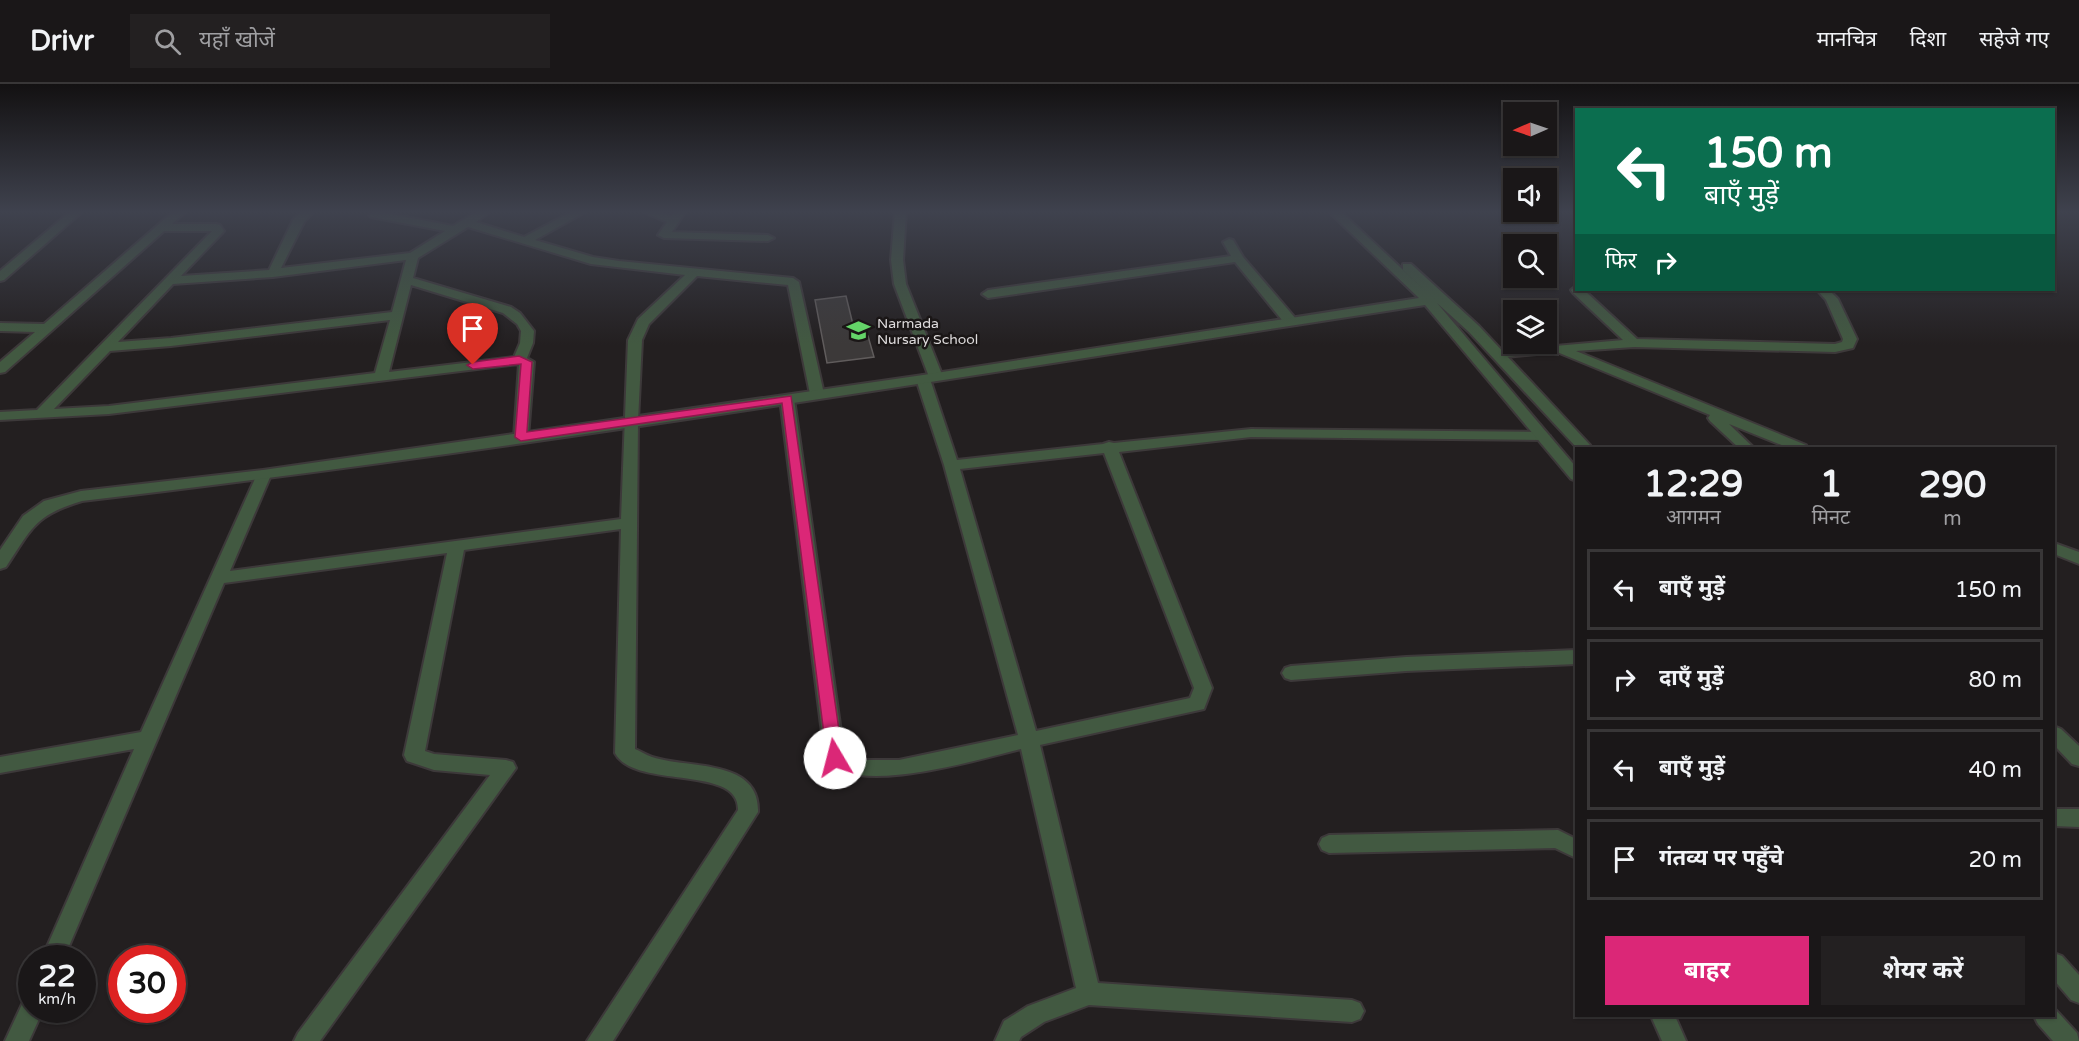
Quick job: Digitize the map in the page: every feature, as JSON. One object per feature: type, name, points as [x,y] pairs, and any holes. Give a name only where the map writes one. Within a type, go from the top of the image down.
[{"type":"street","points":[[0,276],[24,256]]},
{"type":"street","points":[[0,369],[130,256]]},
{"type":"street","points":[[40,415],[194,256]]},
{"type":"street","points":[[273,273],[282,256]]},
{"type":"street","points":[[169,281],[273,273],[413,256],[381,377]]},
{"type":"street","points":[[576,256],[591,260],[793,282],[817,394]]},
{"type":"street","points":[[897,256],[900,284],[930,378],[951,465],[1029,741],[1089,994]]},
{"type":"street","points":[[1381,256],[1428,300],[1575,475]]},
{"type":"street","points":[[1395,256],[1443,298],[1584,447]]},
{"type":"street","points":[[987,294],[1238,258],[1291,322]]},
{"type":"street","points":[[599,1041],[748,812],[750,805],[750,799],[742,787],[730,779],[650,764],[625,753],[631,421],[635,340],[643,322],[695,272]]},
{"type":"street","points":[[406,280],[507,310],[519,318],[528,329],[529,342],[519,360]]},
{"type":"street","points":[[1579,291],[1634,343]]},
{"type":"street","points":[[1557,348],[1634,343],[1835,348],[1848,345],[1850,339],[1832,299],[1824,291]]},
{"type":"street","points":[[0,563],[29,520],[50,505],[81,496],[263,475],[787,399],[1443,298]]},
{"type":"street","points":[[105,347],[171,342],[398,315]]},
{"type":"street","points":[[0,327],[47,328]]},
{"type":"street","points":[[1557,348],[1798,447]]},
{"type":"street","points":[[1500,356],[1514,354]]},
{"type":"street","points":[[0,416],[109,410],[519,360],[526,362],[521,437]]},
{"type":"street","points":[[787,399],[835,758],[855,768],[899,768],[1197,704],[1203,688],[1109,446]]},
{"type":"street","points":[[1709,412],[1747,447]]},
{"type":"street","points":[[951,465],[1109,446],[1251,433],[1543,436]]},
{"type":"street","points":[[59,945],[263,475]]},
{"type":"street","points":[[218,578],[629,523]]},
{"type":"street","points":[[306,1041],[506,768],[434,762],[414,755],[458,546]]},
{"type":"street","points":[[2055,548],[2079,558]]},
{"type":"street","points":[[1291,674],[1406,664],[1575,657]]},
{"type":"street","points":[[2055,735],[2079,758]]},
{"type":"street","points":[[0,765],[148,740]]},
{"type":"street","points":[[2055,818],[2079,818]]},
{"type":"street","points":[[1329,844],[1558,839],[1575,848]]},
{"type":"street","points":[[2055,965],[2079,992]]},
{"type":"street","points":[[1006,1041],[1012,1029],[1035,1014],[1089,994],[1352,1011]]},
{"type":"street","points":[[1663,1017],[1674,1041]]},
{"type":"street","points":[[2047,1017],[2069,1041]]},
{"type":"street","points":[[17,1041],[25,1023]]},
{"type":"building","points":[[846,296],[856,337],[868,336],[874,357],[827,363],[815,300]]},
{"type":"place","name":"Narmada Nursary School","points":[[859,331]]},
{"type":"route","points":[[473,365],[519,360],[526,362],[521,437],[787,399],[835,758]]}]
